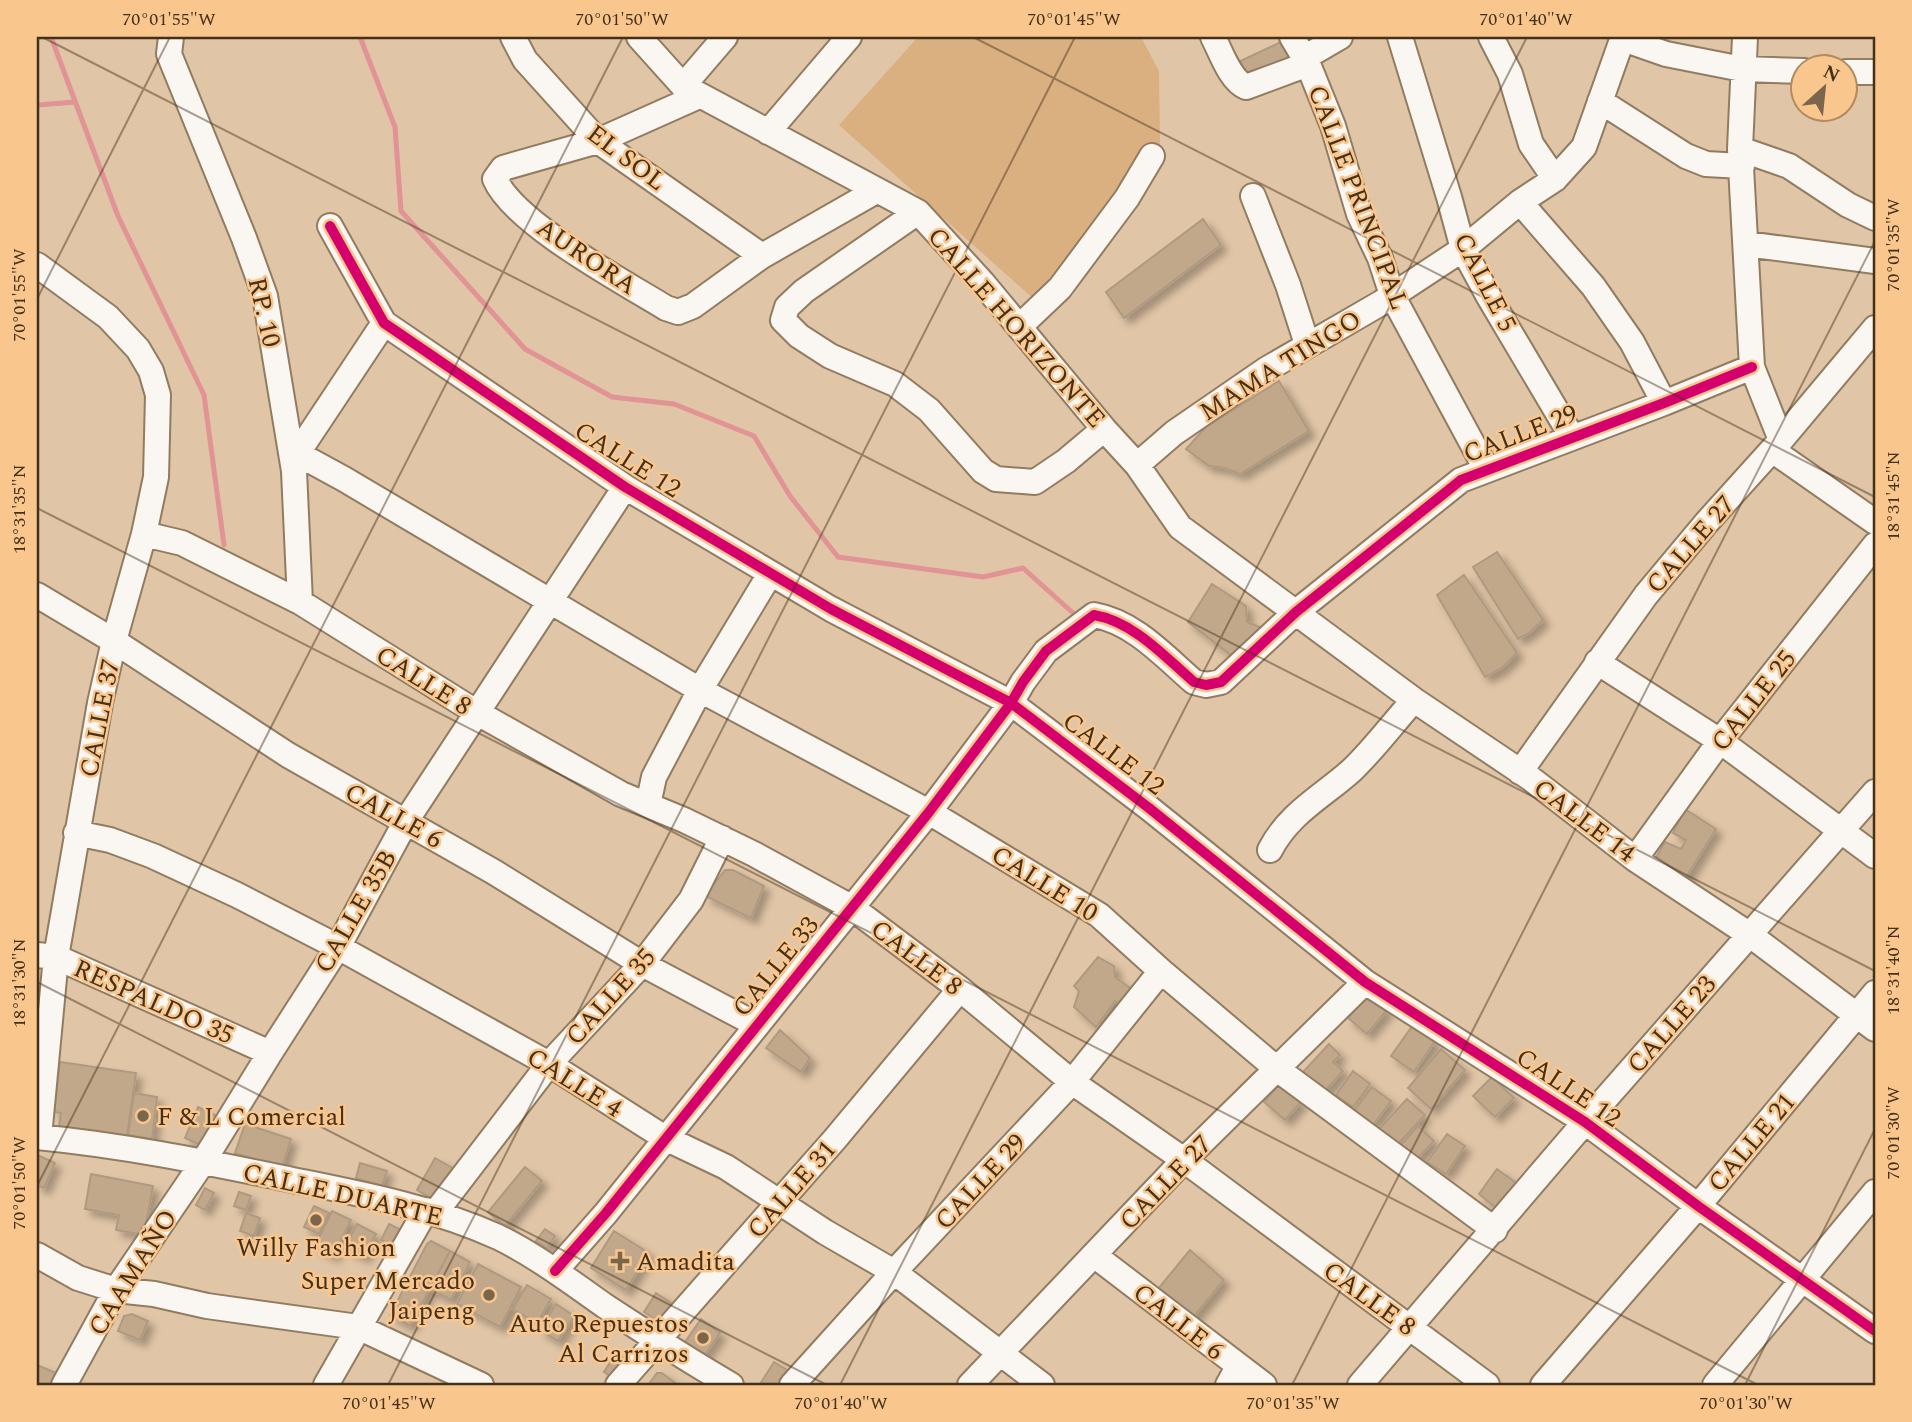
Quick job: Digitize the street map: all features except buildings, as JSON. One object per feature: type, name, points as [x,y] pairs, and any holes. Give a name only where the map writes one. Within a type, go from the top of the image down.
[{"type":"street","name":"RP. 10","points":[[171,37],[169,54],[265,296],[293,460],[300,602]]},
{"type":"street","name":"EL SOL","points":[[513,37],[525,60],[597,141],[762,256]]},
{"type":"street","name":"CALLE HORIZONTE","points":[[639,37],[691,91],[918,212],[982,282],[1137,465],[1180,527],[1296,612]]},
{"type":"street","points":[[597,141],[691,91],[725,37]]},
{"type":"street","points":[[768,132],[849,37]]},
{"type":"street","points":[[1213,37],[1235,78],[1240,85],[1246,87],[1301,53],[1339,37]]},
{"type":"street","name":"CALLE 5","points":[[1400,37],[1463,249],[1573,437]]},
{"type":"street","points":[[1491,37],[1510,75],[1531,144],[1555,179]]},
{"type":"street","points":[[1745,37],[1741,158],[1752,367],[1777,445],[1875,522]]},
{"type":"street","points":[[1623,38],[1666,54],[1742,69],[1790,71]]},
{"type":"street","name":"MAMA TINGO","points":[[1137,465],[1174,433],[1267,369],[1392,295],[1463,249],[1520,202],[1555,179],[1584,147],[1623,38]]},
{"type":"street","name":"CALLE PRINCIPAL","points":[[1301,53],[1333,126],[1359,214],[1380,258],[1392,295],[1486,468]]},
{"type":"street","points":[[1600,102],[1686,156],[1706,164],[1741,158],[1789,166],[1848,205],[1875,218]]},
{"type":"street","name":"AURORA","points":[[597,141],[503,168],[495,179],[501,192],[548,234],[666,308],[678,312],[693,306],[762,256]]},
{"type":"street","points":[[1019,327],[1060,288],[1128,198],[1152,156]]},
{"type":"street","points":[[762,256],[876,191]]},
{"type":"street","points":[[1253,196],[1288,285],[1307,344]]},
{"type":"street","points":[[1520,202],[1593,286],[1632,342],[1664,403]]},
{"type":"street","points":[[918,212],[804,291],[787,307],[783,320],[799,336],[830,356],[895,384],[929,410],[984,471],[996,479],[1035,482],[1066,461],[1104,429]]},
{"type":"street","name":"CALLE 12","points":[[330,226],[384,323],[625,486],[769,574],[831,609],[1017,692],[1149,808],[1365,982],[1585,1122],[1875,1331]]},
{"type":"street","points":[[1746,244],[1875,261]]},
{"type":"street","name":"CALLE 37","points":[[37,265],[108,317],[138,349],[151,371],[158,395],[156,477],[144,534],[114,641],[76,833],[46,956],[38,1137]]},
{"type":"street","points":[[293,460],[384,323]]},
{"type":"street","name":"CALLE 27","points":[[1520,772],[1646,595],[1875,328]]},
{"type":"street","name":"CALLE 29","points":[[1017,692],[1046,651],[1094,615],[1112,618],[1132,629],[1194,682],[1206,685],[1221,682],[1296,612],[1461,480],[1486,468],[1664,403],[1752,367]]},
{"type":"street","name":"CALLE 10","points":[[293,460],[311,461],[701,690],[929,812],[1099,915],[1278,1069],[1495,1230]]},
{"type":"street","name":"CALLE 35B","points":[[203,1162],[338,947],[406,821],[625,486]]},
{"type":"street","name":"CALLE 8","points":[[144,534],[183,543],[300,602],[476,712],[621,793],[722,838],[851,907],[960,989],[1072,1082],[1184,1160],[1487,1385]]},
{"type":"street","name":"CALLE 25","points":[[1635,859],[1720,741],[1875,545]]},
{"type":"street","points":[[648,805],[654,777],[769,574]]},
{"type":"street","name":"CALLE 6","points":[[37,595],[114,641],[238,724],[494,872],[642,964],[757,1025]]},
{"type":"street","name":"CALLE 14","points":[[1296,612],[1414,700],[1520,772],[1635,859],[1749,935],[1866,1023]]},
{"type":"street","points":[[1597,662],[1720,741],[1875,856]]},
{"type":"street","name":"CALLE 33","points":[[555,1272],[606,1213],[929,812],[1017,692]]},
{"type":"street","points":[[1270,850],[1298,812],[1353,768],[1414,700]]},
{"type":"street","name":"CALLE 23","points":[[1360,1385],[1585,1122],[1875,792]]},
{"type":"street","name":"CALLE 4","points":[[76,833],[110,840],[153,856],[338,947],[549,1065],[665,1138],[726,1167],[779,1203],[894,1272],[1042,1385]]},
{"type":"street","name":"CALLE 35","points":[[326,1385],[358,1327],[430,1211],[549,1065],[642,964],[691,900],[722,838]]},
{"type":"street","name":"RESPALDO 35","points":[[46,956],[270,1053]]},
{"type":"street","name":"CALLE 29","points":[[792,1385],[1072,1082],[1161,971]]},
{"type":"street","name":"CALLE 27","points":[[970,1385],[1184,1160],[1365,982]]},
{"type":"street","name":"CALLE 31","points":[[618,1385],[779,1203],[960,989]]},
{"type":"street","name":"CALLE 21","points":[[1543,1385],[1698,1206],[1866,1023],[1875,993]]},
{"type":"street","name":"CALLE DUARTE","points":[[38,1137],[81,1141],[203,1162],[430,1211],[499,1238],[657,1341],[731,1385]]},
{"type":"street","name":"CAAMAÑO","points":[[64,1385],[116,1290],[203,1162]]},
{"type":"street","points":[[1719,1384],[1801,1279],[1875,1192]]},
{"type":"street","points":[[37,1255],[78,1278],[116,1290],[358,1327],[481,1385]]},
{"type":"street","name":"CALLE 6","points":[[1094,1255],[1233,1376],[1264,1385]]},
{"type":"shaded area","points":[[918,37],[1141,37],[1159,71],[1160,147],[1036,301],[839,125]]},
{"type":"waterway","points":[[51,37],[118,216],[204,395],[224,545]]},
{"type":"waterway","points":[[360,37],[395,127],[401,211],[525,349],[612,397],[674,404],[754,436],[790,496],[838,557],[983,577],[1023,568],[1073,613]]},
{"type":"waterway","points":[[37,105],[75,102]]},
{"type":"cycle path","points":[[330,226],[384,323],[625,487],[831,609],[1011,703],[1149,808],[1365,982],[1585,1122],[1875,1331]]},
{"type":"cycle path","points":[[555,1271],[606,1213],[929,812],[1011,703],[1046,651],[1094,615],[1135,632],[1194,682],[1206,685],[1221,682],[1296,612],[1461,480],[1752,367]]},
{"type":"place","name":"F & L Comercial","points":[[143,1116]]},
{"type":"place","name":"Willy Fashion","points":[[316,1220]]},
{"type":"place","name":"Amadita","points":[[620,1261]]},
{"type":"place","name":"Super Mercado Jaipeng","points":[[489,1295]]},
{"type":"place","name":"Auto Repuestos Al Carrizos","points":[[703,1338]]}]
